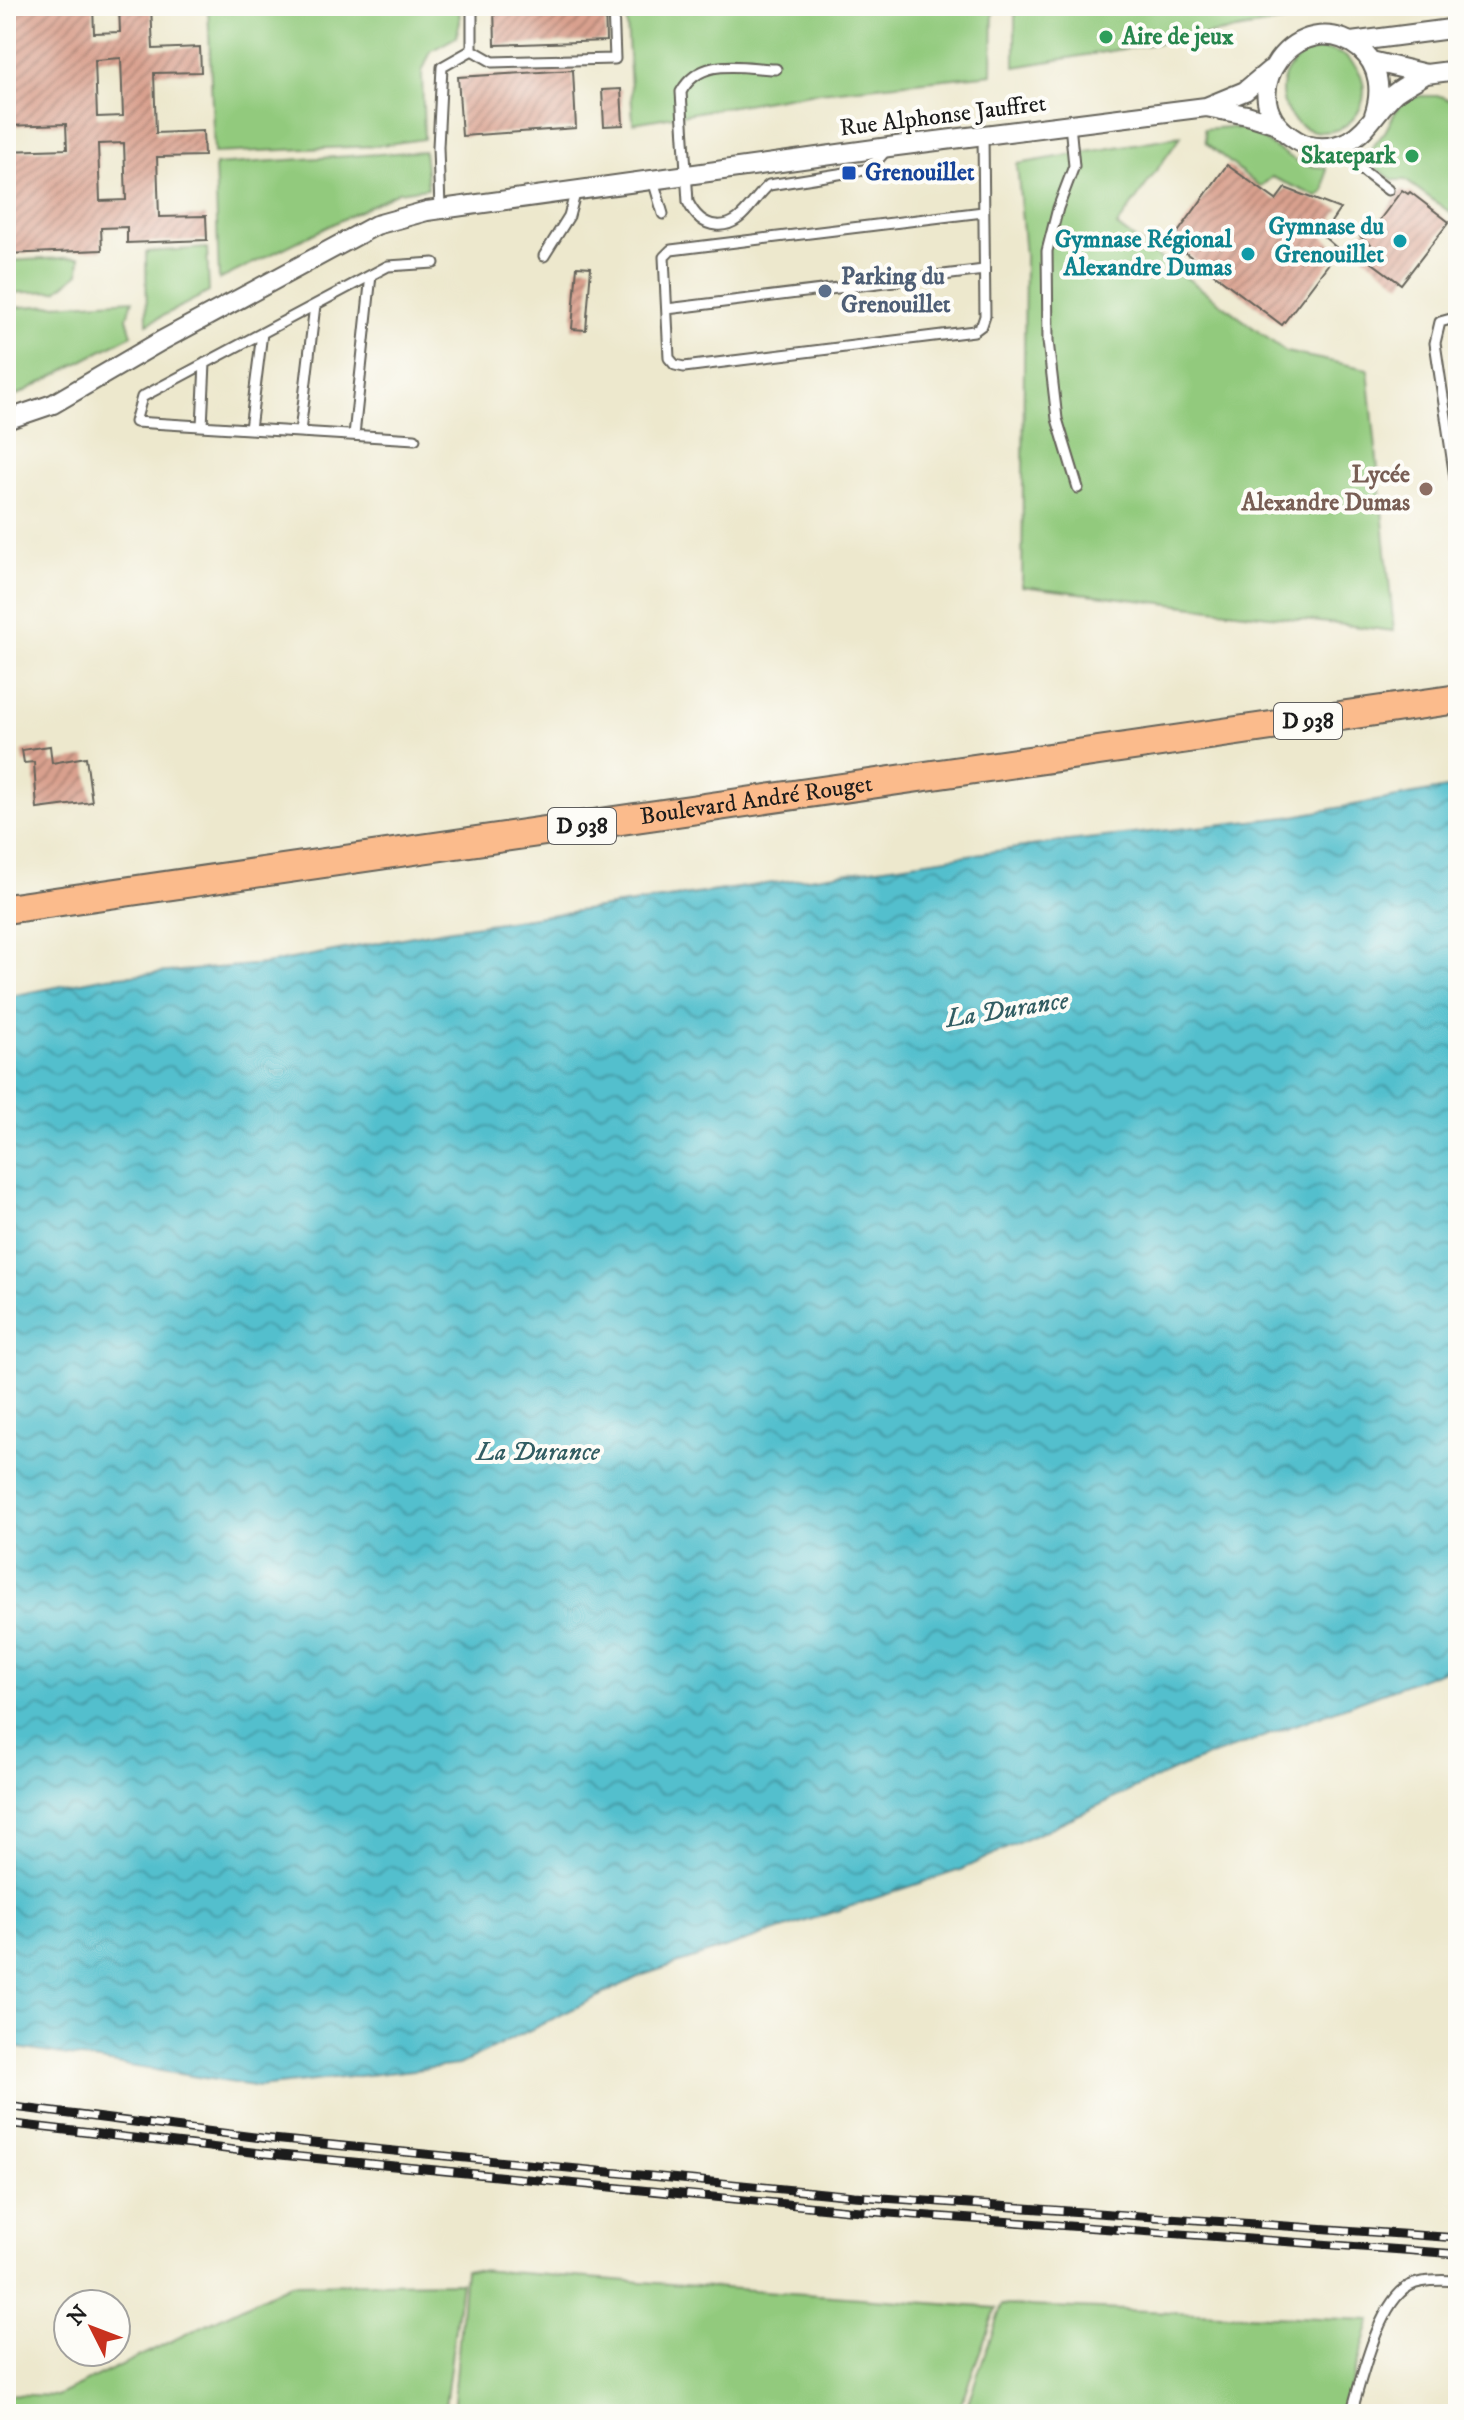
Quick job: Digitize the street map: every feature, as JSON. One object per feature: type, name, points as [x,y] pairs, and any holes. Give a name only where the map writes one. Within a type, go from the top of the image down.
[{"type":"main road","name":"Boulevard André Rouget","points":[[6,909],[1458,699]]},
{"type":"street","name":"Rue Alphonse Jauffret","points":[[6,420],[53,404],[161,341],[376,225],[440,210],[576,190],[1206,107],[1245,91],[1270,70],[1278,56],[1290,45],[1304,38],[1336,36],[1351,42],[1458,28]]},
{"type":"street","points":[[1351,42],[1371,61],[1379,88],[1374,115]]},
{"type":"street","points":[[1371,61],[1426,74],[1458,70]]},
{"type":"street","points":[[1270,70],[1267,98],[1277,124]]},
{"type":"street","points":[[1332,147],[1349,141],[1364,130],[1396,92],[1426,74]]},
{"type":"street","name":"Rue Alphonse Jauffret","points":[[1206,107],[1277,124],[1301,144],[1317,148],[1332,147]]},
{"type":"lane","points":[[472,6],[472,50]]},
{"type":"lane","points":[[472,50],[493,62],[615,59],[613,6]]},
{"type":"lane","points":[[440,210],[438,147],[442,67],[472,50]]},
{"type":"lane","points":[[776,69],[712,66],[689,77],[681,92],[685,175],[688,202],[693,213],[712,225],[725,226],[736,221],[769,185],[870,169],[889,147]]},
{"type":"lane","points":[[1070,124],[1074,166],[1058,208],[1047,251],[1048,341],[1057,419],[1078,488]]},
{"type":"lane","points":[[983,134],[985,316],[982,325],[974,331],[684,367],[675,365],[669,358],[664,257],[671,250],[983,212]]},
{"type":"lane","points":[[1332,147],[1388,190]]},
{"type":"lane","points":[[653,180],[663,214]]},
{"type":"lane","points":[[544,256],[569,216],[576,190]]},
{"type":"lane","points":[[712,225],[713,245]]},
{"type":"lane","points":[[415,439],[135,422],[142,397],[205,363],[388,266],[434,263]]},
{"type":"lane","points":[[667,309],[984,270]]},
{"type":"lane","points":[[354,435],[371,275]]},
{"type":"lane","points":[[300,432],[315,305]]},
{"type":"lane","points":[[1458,317],[1440,322],[1435,343],[1458,498]]},
{"type":"lane","points":[[250,429],[262,333]]},
{"type":"lane","points":[[202,426],[205,363]]},
{"type":"lane","points":[[1351,2414],[1383,2317],[1399,2296],[1410,2286],[1458,2281]]},
{"type":"green space","points":[[208,6],[459,6],[460,22],[456,37],[431,51],[422,72],[424,139],[374,146],[214,153]]},
{"type":"green space","points":[[626,6],[993,6],[992,74],[810,93],[633,123]]},
{"type":"green space","name":"Aire de jeux","points":[[1015,6],[1378,6],[1015,67]]},
{"type":"green space","points":[[1323,50],[1339,53],[1352,62],[1361,75],[1364,91],[1361,107],[1352,120],[1339,129],[1323,132],[1307,129],[1294,120],[1285,107],[1282,91],[1285,75],[1294,62],[1307,53]]},
{"type":"green space","name":"Skatepark","points":[[1419,96],[1441,96],[1458,104],[1458,218],[1405,180],[1393,180],[1365,160],[1398,107],[1406,100]]},
{"type":"green space","points":[[1229,127],[1247,130],[1303,165],[1326,168],[1325,191],[1318,197],[1272,177],[1260,187],[1206,143],[1204,129]]},
{"type":"green space","points":[[1181,136],[1117,226],[1286,352],[1368,369],[1394,631],[1022,586],[1025,256],[1017,164]]},
{"type":"green space","points":[[424,151],[428,188],[398,192],[219,280],[215,165]]},
{"type":"green space","points":[[207,248],[209,292],[147,324],[146,252]]},
{"type":"green space","points":[[80,257],[79,273],[57,291],[6,293],[6,261]]},
{"type":"green space","points":[[133,300],[127,318],[132,335],[6,401],[6,308]]},
{"type":"green space","points":[[465,2269],[996,2308],[957,2414],[453,2414]]},
{"type":"green space","points":[[461,2282],[444,2414],[6,2414],[6,2394],[57,2396],[115,2368],[132,2368],[132,2360],[290,2284]]},
{"type":"green space","points":[[1002,2305],[1371,2320],[1342,2414],[964,2414]]},
{"type":"water","name":"La Durance","points":[[1458,786],[1458,1665],[1181,1767],[960,1870],[640,1976],[459,2065],[259,2087],[6,2046],[6,997],[107,977],[265,964],[445,930],[1059,842],[1288,817]]},
{"type":"building","points":[[6,6],[93,6],[94,33],[120,32],[119,6],[151,6],[153,49],[200,47],[201,72],[154,73],[156,133],[203,131],[204,156],[157,157],[159,217],[206,216],[207,240],[127,243],[127,227],[101,228],[102,250],[6,254],[6,151],[67,149],[66,124],[6,126]],"holes":[[[121,58],[123,116],[97,117],[95,60]],[[124,143],[126,200],[100,201],[98,144]]]},
{"type":"building","points":[[494,6],[605,6],[606,41],[495,45]]},
{"type":"building","points":[[573,70],[576,128],[462,136],[458,77]]},
{"type":"building","points":[[621,89],[623,125],[604,126],[602,90]]},
{"type":"building","name":"Gymnase Régional Alexandre Dumas","points":[[1227,165],[1276,200],[1285,188],[1340,209],[1322,235],[1339,250],[1282,325],[1171,242]]},
{"type":"building","name":"Gymnase du Grenouillet","points":[[1402,190],[1408,194],[1410,192],[1449,222],[1401,284],[1363,256],[1371,245],[1360,236],[1370,223],[1375,226]]},
{"type":"building","points":[[577,266],[591,267],[586,330],[572,329]]},
{"type":"building","points":[[50,746],[52,763],[86,757],[92,802],[37,809],[34,762],[24,763],[22,750]]},
{"type":"railway","points":[[6,2106],[262,2138],[854,2196],[1458,2238]]},
{"type":"railway","points":[[6,2123],[260,2153],[848,2210],[1458,2254]]},
{"type":"place","name":"Aire de jeux","points":[[1106,37]]},
{"type":"place","name":"Skatepark","points":[[1412,156]]},
{"type":"place","name":"Grenouillet","points":[[849,173]]},
{"type":"place","name":"Gymnase du Grenouillet","points":[[1400,241]]},
{"type":"place","name":"Gymnase Régional Alexandre Dumas","points":[[1248,254]]},
{"type":"place","name":"Parking du Grenouillet","points":[[825,291]]},
{"type":"place","name":"Lycée Alexandre Dumas","points":[[1426,489]]}]
